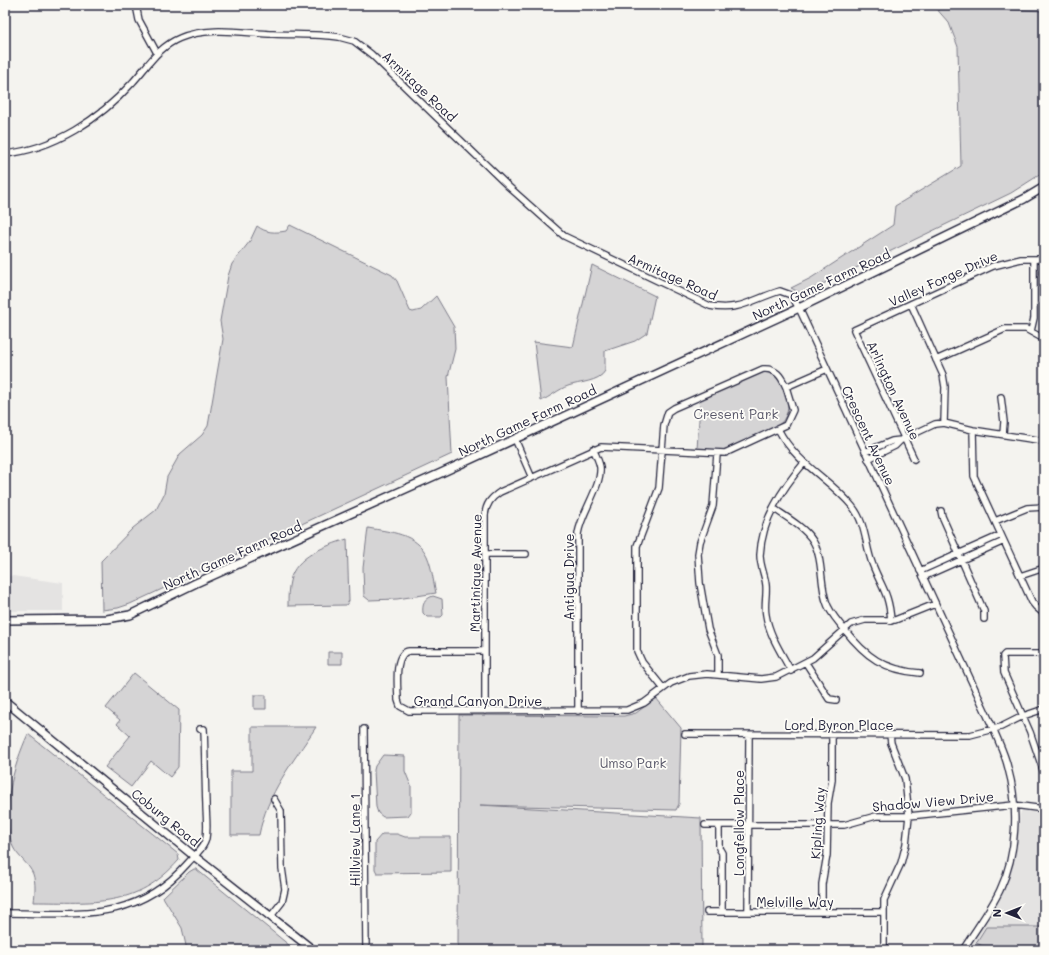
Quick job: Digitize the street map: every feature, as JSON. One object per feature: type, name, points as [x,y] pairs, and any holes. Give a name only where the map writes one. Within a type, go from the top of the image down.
[{"type":"main road","name":"North Game Farm Road","points":[[5,620],[107,619],[130,615],[196,583],[515,439],[799,308],[1024,199],[1044,187]]},
{"type":"main road","name":"Coburg Road","points":[[5,701],[194,856],[313,950]]},
{"type":"street","points":[[136,5],[137,15],[157,53]]},
{"type":"street","name":"Armitage Road","points":[[5,154],[52,141],[86,124],[103,112],[123,94],[157,53],[180,38],[202,33],[327,36],[350,40],[371,54],[509,187],[564,236],[710,306],[727,308],[741,306],[782,291],[792,297],[799,308]]},
{"type":"street","points":[[1031,330],[1034,318],[1034,258]]},
{"type":"street","name":"Valley Forge Drive","points":[[854,330],[993,266],[1014,260],[1034,258],[1044,259]]},
{"type":"street","points":[[911,304],[936,360],[944,382],[944,423]]},
{"type":"street","name":"Crescent Avenue","points":[[799,308],[921,574],[995,728],[1008,768],[1014,805],[1012,844],[1005,878],[988,911],[964,950]]},
{"type":"street","points":[[936,360],[1004,329],[1022,328],[1031,330],[1044,339]]},
{"type":"street","name":"Arlington Avenue","points":[[854,330],[902,439],[914,459]]},
{"type":"street","points":[[663,688],[642,662],[637,646],[637,549],[659,488],[664,422],[671,409],[760,369],[772,368],[780,375],[786,387],[827,370]]},
{"type":"street","name":"Martinique Avenue","points":[[485,711],[485,515],[489,502],[500,492],[593,449],[609,446],[717,454],[725,453],[778,430],[786,424],[792,413],[792,402],[786,387]]},
{"type":"street","points":[[1001,398],[1004,422],[1003,434]]},
{"type":"street","points":[[868,459],[894,446],[902,439],[931,426],[944,423],[973,430],[1044,441]]},
{"type":"street","points":[[778,430],[788,447],[854,509],[866,535],[872,564],[888,597],[891,621]]},
{"type":"street","points":[[973,430],[973,474],[1034,604],[1044,614]]},
{"type":"street","points":[[515,439],[532,478]]},
{"type":"street","points":[[865,452],[892,440],[902,439]]},
{"type":"street","name":"Antigua Drive","points":[[578,711],[578,534],[580,524],[600,475],[600,466],[593,449]]},
{"type":"street","points":[[717,454],[713,506],[700,542],[698,554],[701,586],[709,633],[718,655],[718,675]]},
{"type":"street","points":[[791,671],[769,625],[766,612],[766,583],[760,556],[764,536],[773,508],[782,491],[804,463]]},
{"type":"street","points":[[995,521],[1024,509],[1044,507]]},
{"type":"street","points":[[773,508],[802,529],[814,542],[818,553],[825,600],[830,612],[863,652],[878,662],[897,670],[920,673]]},
{"type":"street","points":[[941,511],[984,611],[984,619]]},
{"type":"street","points":[[960,557],[1001,535]]},
{"type":"street","points":[[921,574],[1004,540]]},
{"type":"street","points":[[485,554],[526,554]]},
{"type":"street","points":[[1020,576],[1044,568]]},
{"type":"street","points":[[844,629],[857,622],[891,621],[904,618],[935,604]]},
{"type":"street","name":"Grand Canyon Drive","points":[[485,651],[409,651],[403,653],[398,660],[398,700],[400,706],[409,711],[627,710],[644,703],[671,683],[697,675],[718,675],[766,679],[776,678],[806,663],[826,648],[844,629]]},
{"type":"street","points":[[1044,654],[1006,654],[1003,656],[1004,672],[1023,716],[1044,773]]},
{"type":"street","points":[[806,663],[829,699],[836,700]]},
{"type":"street","points":[[995,728],[1014,722],[1016,719],[1044,709]]},
{"type":"street","name":"Lord Byron Place","points":[[685,734],[970,735],[995,728]]},
{"type":"street","points":[[5,913],[97,913],[129,906],[149,897],[163,888],[194,856],[205,842],[204,729],[200,729]]},
{"type":"street","name":"Hillview Lane 1","points":[[364,729],[366,950]]},
{"type":"street","name":"Longfellow Place","points":[[748,912],[749,734]]},
{"type":"street","name":"Kipling Way","points":[[822,912],[822,880],[827,855],[827,825],[832,778],[832,735]]},
{"type":"street","points":[[884,950],[885,897],[897,875],[903,859],[909,816],[905,779],[891,743],[890,735]]},
{"type":"street","points":[[271,916],[282,902],[285,889],[282,868],[281,811],[274,799]]},
{"type":"street","name":"Shadow View Drive","points":[[705,825],[847,825],[876,816],[909,816],[1014,805],[1044,809]]},
{"type":"street","points":[[719,825],[719,848],[722,853],[722,912]]},
{"type":"street","name":"Melville Way","points":[[707,912],[884,912]]},
{"type":"shaded area","points":[[5,575],[63,583],[63,611],[5,611]]},
{"type":"shaded area","points":[[1022,810],[1044,814],[1044,950],[968,950],[997,903],[1008,881],[1016,849],[1020,814]]},
{"type":"green space","points":[[934,6],[1044,11],[1044,172],[1011,193],[802,294],[791,288],[811,278],[893,225],[895,206],[961,166],[958,47],[949,23]]},
{"type":"green space","points":[[290,225],[392,275],[397,281],[410,311],[413,312],[421,310],[436,296],[454,327],[455,349],[448,377],[452,454],[130,604],[118,608],[102,610],[101,561],[133,528],[156,510],[164,494],[167,477],[180,454],[202,435],[208,426],[223,339],[220,321],[228,276],[232,264],[250,241],[257,226],[267,231],[278,232],[286,231]]},
{"type":"green space","points":[[592,265],[655,296],[647,333],[635,341],[605,351],[605,371],[602,375],[594,380],[565,387],[541,401],[534,342],[573,347]]},
{"type":"green space","name":"Cresent Park","points":[[760,372],[769,373],[776,377],[782,384],[788,402],[784,420],[777,426],[724,450],[697,449],[700,405],[698,400]]},
{"type":"green space","points":[[368,528],[402,535],[416,542],[422,548],[429,560],[436,593],[397,599],[369,600],[364,596],[363,568]]},
{"type":"green space","points":[[347,539],[349,601],[346,605],[288,606],[288,590],[290,581],[293,572],[298,565],[312,553]]},
{"type":"green space","points":[[433,596],[442,599],[443,615],[441,617],[427,617],[423,613],[424,603]]},
{"type":"green space","points":[[328,652],[342,652],[342,664],[328,664]]},
{"type":"green space","points":[[134,673],[179,710],[178,767],[170,777],[151,761],[131,787],[105,767],[130,736],[117,724],[120,720],[106,708]]},
{"type":"green space","points":[[254,695],[266,695],[266,709],[254,709]]},
{"type":"green space","name":"Umso Park","points":[[656,698],[681,728],[679,804],[676,810],[480,805],[701,818],[702,950],[458,950],[459,715],[624,716],[636,713]]},
{"type":"green space","points":[[252,727],[316,727],[290,765],[274,792],[268,805],[259,835],[231,835],[231,771],[252,771]]},
{"type":"green space","points":[[28,734],[178,854],[179,860],[163,876],[130,895],[94,902],[34,902],[34,877],[29,867],[13,847],[9,833],[8,819],[8,805],[13,775]]},
{"type":"green space","points":[[383,755],[405,756],[405,771],[411,786],[411,812],[408,816],[383,817],[378,813],[376,807],[374,770],[375,766]]},
{"type":"green space","points":[[382,834],[397,834],[405,837],[451,837],[451,872],[377,873],[375,869],[375,842]]},
{"type":"green space","points":[[194,869],[196,869],[295,950],[187,950],[182,928],[163,897]]},
{"type":"green space","points":[[986,927],[1044,927],[1044,950],[1009,950],[1004,948],[983,946],[976,943]]}]
